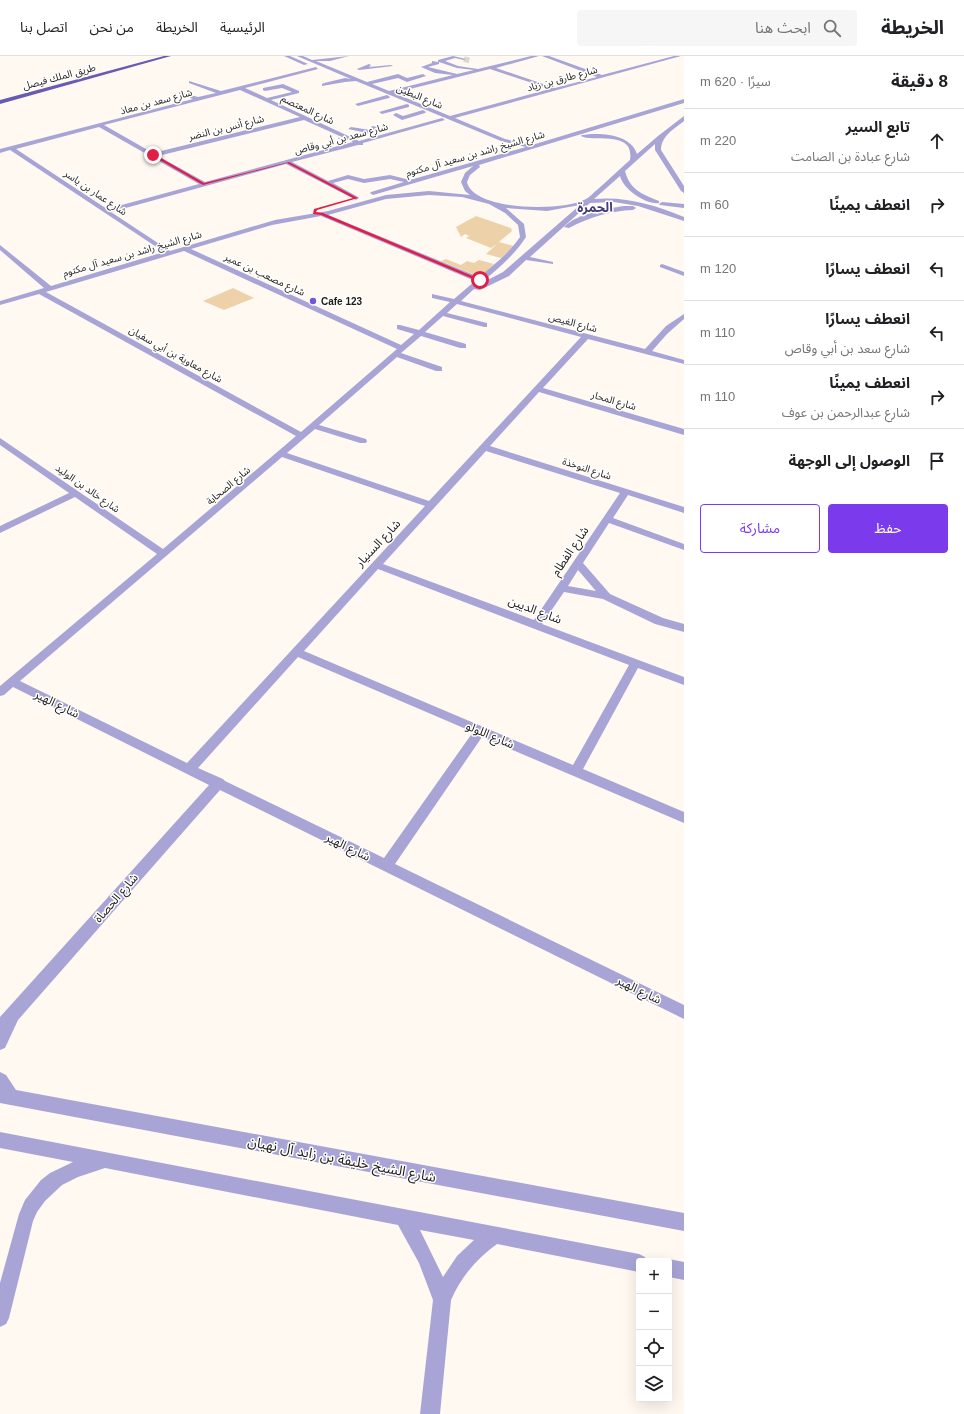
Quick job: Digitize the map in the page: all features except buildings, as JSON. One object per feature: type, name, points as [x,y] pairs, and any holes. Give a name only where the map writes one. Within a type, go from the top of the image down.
[{"type":"main road","name":"طريق الملك فيصل","points":[[0,97],[155,56]]},
{"type":"main road","name":"طريق الملك فيصل","points":[[0,102],[169,56]]},
{"type":"street","name":"شارع البطين","points":[[286,56],[345,80],[508,141],[536,146]]},
{"type":"street","name":"شارع البطين","points":[[298,56],[358,80],[408,106],[504,147],[506,155]]},
{"type":"street","points":[[322,66],[325,62],[330,60],[347,56]]},
{"type":"street","points":[[358,104],[537,56]]},
{"type":"street","points":[[544,56],[603,76]]},
{"type":"street","name":"شارع طارق بن زياد","points":[[449,118],[679,56]]},
{"type":"street","points":[[368,57],[372,66]]},
{"type":"street","points":[[464,59],[455,58],[440,61],[457,67],[481,71]]},
{"type":"street","points":[[308,60],[330,60]]},
{"type":"street","points":[[434,62],[437,63],[423,67],[437,72],[453,73],[460,76]]},
{"type":"street","points":[[472,63],[469,65],[475,69]]},
{"type":"street","points":[[341,73],[372,66],[391,66]]},
{"type":"street","name":"شارع سعد بن معاذ","points":[[0,151],[316,68]]},
{"type":"street","points":[[449,68],[453,73]]},
{"type":"street","points":[[492,68],[554,89]]},
{"type":"street","points":[[367,84],[398,76],[407,80],[423,76]]},
{"type":"street","points":[[324,85],[345,80],[358,80]]},
{"type":"street","points":[[191,82],[221,93]]},
{"type":"street","points":[[258,83],[271,88]]},
{"type":"street","points":[[266,100],[297,92],[284,86],[258,92],[272,98]]},
{"type":"street","name":"شارع المعتصم","points":[[241,88],[367,146]]},
{"type":"street","points":[[181,92],[198,99]]},
{"type":"street","points":[[158,101],[170,107]]},
{"type":"street","name":"شارع الشيخ راشد بن سعيد آل مكتوم","points":[[349,200],[506,155],[684,101]]},
{"type":"street","points":[[382,112],[408,106]]},
{"type":"street","points":[[158,110],[167,114]]},
{"type":"street","points":[[396,115],[402,118],[423,112]]},
{"type":"street","name":"شارع أنس بن النضر","points":[[153,155],[210,138],[304,118]]},
{"type":"street","points":[[467,292],[506,274],[526,258],[622,170],[684,118]]},
{"type":"street","name":"شارع سعد بن أبي وقاص","points":[[106,211],[442,120]]},
{"type":"street","points":[[100,125],[203,184]]},
{"type":"street","points":[[349,129],[362,131],[373,129],[383,137]]},
{"type":"street","points":[[666,132],[658,144],[658,150],[684,191]]},
{"type":"street","points":[[566,137],[597,136],[609,137],[627,142],[632,147],[635,155],[632,162]]},
{"type":"street","name":"شارع عمار بن ياسر","points":[[11,148],[169,253]]},
{"type":"street","points":[[489,160],[466,173],[463,178],[463,184],[467,190],[489,202],[514,207],[539,209],[562,207],[588,201],[603,200],[637,203],[684,219]]},
{"type":"street","points":[[287,162],[327,182],[362,196]]},
{"type":"street","points":[[434,170],[440,173]]},
{"type":"street","points":[[622,170],[624,180],[633,190],[684,213]]},
{"type":"street","points":[[327,182],[348,177],[356,180],[371,182],[389,176],[411,182]]},
{"type":"street","name":"شارع الشيخ راشد بن سعيد آل مكتوم","points":[[270,223],[322,214],[387,197],[413,194],[452,195],[489,202],[503,208],[521,224],[523,237],[515,249],[467,292]]},
{"type":"street","points":[[662,204],[684,206]]},
{"type":"street","name":"شارع الشيخ راشد بن سعيد آل مكتوم","points":[[0,303],[329,206]]},
{"type":"street","points":[[545,240],[582,218],[597,212],[629,208],[658,210],[668,213]]},
{"type":"street","points":[[315,210],[314,213],[322,214],[480,280]]},
{"type":"street","points":[[0,247],[49,288]]},
{"type":"street","name":"شارع مصعب بن عمير","points":[[184,248],[400,352],[439,369]]},
{"type":"street","points":[[526,258],[551,263]]},
{"type":"street","points":[[662,266],[684,274]]},
{"type":"street","name":"شارع معاوية بن أبي سفيان","points":[[40,291],[302,436]]},
{"type":"street","name":"شارع الصحابة","points":[[0,692],[281,454],[400,352],[467,292]]},
{"type":"street","name":"شارع الغيص","points":[[435,296],[684,362]]},
{"type":"street","points":[[443,314],[484,325]]},
{"type":"street","points":[[647,352],[673,323],[684,316]]},
{"type":"street","points":[[400,327],[463,346]]},
{"type":"street","name":"شارع السنيار","points":[[190,768],[586,336]]},
{"type":"street","name":"شارع المحار","points":[[537,389],[684,432]]},
{"type":"street","points":[[313,426],[363,441]]},
{"type":"street","name":"شارع خالد بن الوليد","points":[[0,441],[164,554]]},
{"type":"street","name":"شارع النوخذة","points":[[484,447],[684,510]]},
{"type":"street","points":[[281,454],[431,505]]},
{"type":"street","name":"شارع الفطام","points":[[536,625],[625,492]]},
{"type":"street","points":[[0,530],[76,494]]},
{"type":"street","points":[[607,519],[684,547]]},
{"type":"street","points":[[577,563],[606,596]]},
{"type":"street","name":"شارع الديين","points":[[376,565],[684,681]]},
{"type":"street","points":[[561,588],[606,596],[659,621],[684,628]]},
{"type":"street","name":"شارع اللولو","points":[[296,652],[684,818]]},
{"type":"street","points":[[575,772],[636,662]]},
{"type":"street","name":"شارع الهير","points":[[12,682],[219,782],[386,866],[684,1012]]},
{"type":"street","points":[[386,866],[480,731]]},
{"type":"street","name":"شارع الحصاة","points":[[0,1027],[14,1014],[219,782]]},
{"type":"street","name":"شارع الحصاة","points":[[0,1043],[14,1014]]},
{"type":"street","points":[[0,1080],[6,1096]]},
{"type":"street","name":"شارع الشيخ خليفة بن زايد آل نهيان","points":[[6,1096],[684,1222]]},
{"type":"street","points":[[0,1140],[636,1261]]},
{"type":"street","points":[[0,1318],[25,1220],[31,1206],[39,1194],[49,1183],[60,1175],[106,1160]]},
{"type":"street","points":[[403,1217],[421,1248],[436,1281],[442,1300]]},
{"type":"street","points":[[430,1414],[442,1300],[448,1286],[464,1261],[484,1242],[496,1235]]},
{"type":"street","points":[[672,1269],[684,1271]]},
{"type":"shaded area","points":[[476,216],[511,228],[512,231],[499,242],[514,246],[501,258],[486,254],[497,244],[491,248],[466,238],[469,236],[465,234],[461,237],[456,227]]},
{"type":"shaded area","points":[[446,259],[461,265],[467,261],[474,263],[479,260],[494,264],[485,273],[475,275],[441,261]]},
{"type":"shaded area","points":[[233,288],[254,298],[224,310],[203,301]]},
{"type":"tunnel","points":[[464,59],[471,61]]},
{"type":"place","name":"Cafe 123","points":[[313,301]]},
{"type":"district","name":"الحمرة","points":[[595,207]]},
{"type":"route","points":[[153,155],[203,184],[287,162],[356,198],[315,210],[314,213],[322,214],[480,280]]}]
